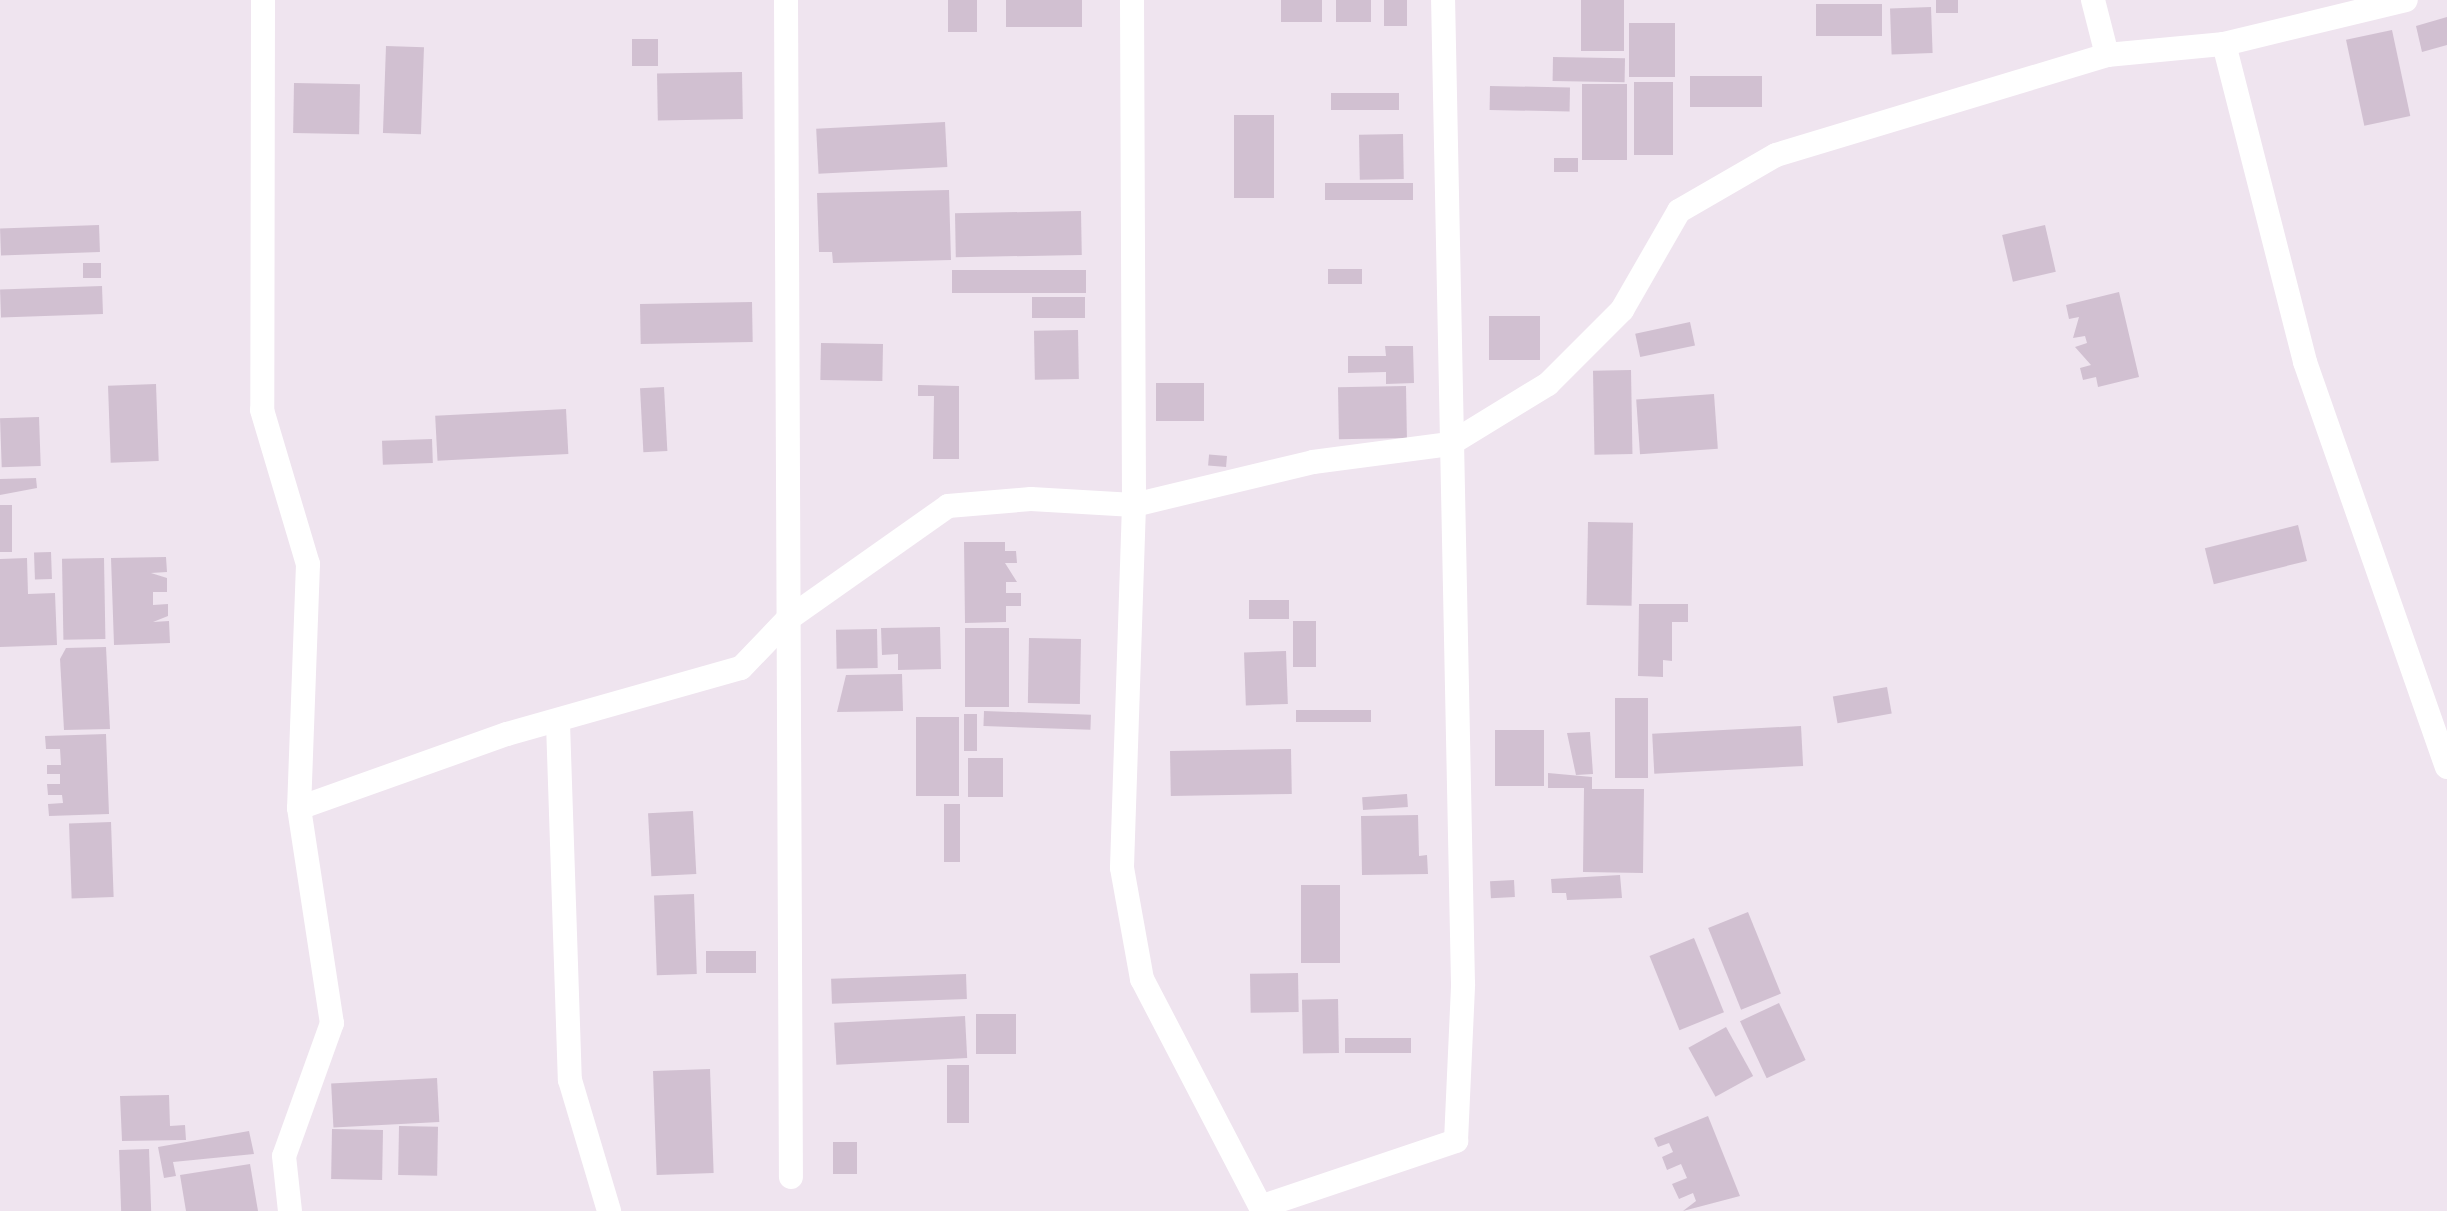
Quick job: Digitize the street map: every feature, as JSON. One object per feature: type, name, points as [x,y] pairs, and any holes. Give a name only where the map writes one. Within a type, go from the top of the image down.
[{"type":"street","points":[[263,0],[262,410],[308,564],[299,808],[332,1023],[284,1156],[290,1211]]},
{"type":"street","points":[[786,0],[791,1177]]},
{"type":"street","points":[[1132,0],[1134,505],[1124,882],[1142,979],[1263,1209],[1456,1141],[1463,984],[1443,0]]},
{"type":"street","points":[[2093,0],[2107,55]]},
{"type":"street","points":[[299,808],[507,734],[558,723],[741,668],[788,619],[948,506],[1031,499],[1134,505],[1313,462],[1450,444],[1548,384],[1622,310],[1679,211],[1790,150],[2107,55],[2224,44],[2406,0]]},
{"type":"street","points":[[2224,44],[2305,362],[2447,767]]},
{"type":"street","points":[[558,723],[570,1080],[609,1211]]},
{"type":"building","points":[[948,0],[977,0],[977,32],[948,32]]},
{"type":"building","points":[[1006,0],[1082,0],[1082,27],[1006,27]]},
{"type":"building","points":[[1281,0],[1322,0],[1322,22],[1281,22]]},
{"type":"building","points":[[1336,0],[1371,0],[1371,22],[1336,22]]},
{"type":"building","points":[[1384,0],[1407,0],[1407,26],[1384,26]]},
{"type":"building","points":[[1581,0],[1624,0],[1624,51],[1581,51]]},
{"type":"building","points":[[1936,0],[1958,0],[1958,13],[1936,13]]},
{"type":"building","points":[[1816,4],[1882,4],[1882,36],[1816,36]]},
{"type":"building","points":[[1931,7],[1933,53],[1892,54],[1890,8]]},
{"type":"building","points":[[2447,17],[2447,45],[2422,52],[2416,26]]},
{"type":"building","points":[[1629,23],[1675,23],[1675,77],[1629,77]]},
{"type":"building","points":[[2392,30],[2410,116],[2364,126],[2346,40]]},
{"type":"building","points":[[632,39],[658,39],[658,66],[632,66]]},
{"type":"building","points":[[386,46],[424,47],[421,134],[383,133]]},
{"type":"building","points":[[1553,57],[1625,58],[1625,82],[1553,81]]},
{"type":"building","points":[[742,72],[743,119],[658,120],[657,73]]},
{"type":"building","points":[[1690,76],[1762,76],[1762,107],[1690,107]]},
{"type":"building","points":[[1634,82],[1673,82],[1673,155],[1634,155]]},
{"type":"building","points":[[294,83],[360,84],[359,134],[293,133]]},
{"type":"building","points":[[1582,84],[1627,84],[1627,160],[1582,160]]},
{"type":"building","points":[[1490,86],[1570,87],[1570,111],[1490,110]]},
{"type":"building","points":[[1331,93],[1399,93],[1399,110],[1331,110]]},
{"type":"building","points":[[1234,115],[1274,115],[1274,198],[1234,198]]},
{"type":"building","points":[[945,122],[947,167],[819,174],[816,129]]},
{"type":"building","points":[[1403,134],[1404,179],[1360,180],[1359,135]]},
{"type":"building","points":[[1554,158],[1578,158],[1578,172],[1554,172]]},
{"type":"building","points":[[1325,183],[1413,183],[1413,200],[1325,200]]},
{"type":"building","points":[[949,190],[951,260],[833,263],[832,252],[819,252],[817,193]]},
{"type":"building","points":[[1081,211],[1082,255],[956,257],[955,213]]},
{"type":"building","points":[[99,225],[100,252],[1,255],[0,228]]},
{"type":"building","points":[[2045,225],[2056,272],[2013,282],[2002,235]]},
{"type":"building","points":[[83,263],[101,263],[101,278],[83,278]]},
{"type":"building","points":[[1328,269],[1362,269],[1362,284],[1328,284]]},
{"type":"building","points":[[952,270],[1086,270],[1086,293],[952,293]]},
{"type":"building","points":[[102,286],[103,314],[1,318],[0,290]]},
{"type":"building","points":[[2119,292],[2139,377],[2098,387],[2096,377],[2083,380],[2080,368],[2091,365],[2075,347],[2087,343],[2085,336],[2073,338],[2079,317],[2069,319],[2066,305]]},
{"type":"building","points":[[1032,297],[1085,297],[1085,318],[1032,318]]},
{"type":"building","points":[[752,302],[753,342],[641,344],[640,304]]},
{"type":"building","points":[[1489,316],[1540,316],[1540,360],[1489,360]]},
{"type":"building","points":[[1690,322],[1695,345],[1640,357],[1635,334]]},
{"type":"building","points":[[1078,330],[1079,379],[1035,380],[1034,331]]},
{"type":"building","points":[[821,343],[883,344],[882,381],[820,380]]},
{"type":"building","points":[[1385,346],[1413,346],[1414,383],[1386,384],[1386,372],[1348,373],[1348,356],[1386,356]]},
{"type":"building","points":[[1631,370],[1632,454],[1594,455],[1593,371]]},
{"type":"building","points":[[1156,383],[1204,383],[1204,421],[1156,421]]},
{"type":"building","points":[[156,384],[159,461],[111,463],[108,386]]},
{"type":"building","points":[[918,385],[959,386],[959,459],[933,459],[934,396],[918,396]]},
{"type":"building","points":[[1406,386],[1407,438],[1339,439],[1338,387]]},
{"type":"building","points":[[664,387],[667,451],[643,452],[640,388]]},
{"type":"building","points":[[1714,394],[1718,449],[1640,454],[1636,399]]},
{"type":"building","points":[[566,409],[568,454],[438,461],[435,416]]},
{"type":"building","points":[[39,417],[41,466],[2,467],[0,418]]},
{"type":"building","points":[[432,439],[433,463],[383,465],[382,441]]},
{"type":"building","points":[[1209,454],[1227,456],[1226,467],[1208,465]]},
{"type":"building","points":[[36,478],[37,488],[0,495],[0,479]]},
{"type":"building","points":[[0,505],[12,505],[12,552],[0,552]]},
{"type":"building","points":[[1588,522],[1633,523],[1632,606],[1587,605]]},
{"type":"building","points":[[2298,525],[2307,561],[2214,584],[2205,548]]},
{"type":"building","points":[[964,542],[1005,542],[1005,551],[1016,551],[1017,563],[1005,563],[1017,582],[1006,582],[1006,593],[1021,593],[1021,606],[1006,606],[1006,622],[965,623]]},
{"type":"building","points":[[51,552],[52,579],[35,580],[34,553]]},
{"type":"building","points":[[166,557],[167,572],[151,573],[167,578],[167,592],[153,592],[153,605],[168,604],[168,616],[153,622],[169,621],[170,643],[114,645],[111,558]]},
{"type":"building","points":[[27,558],[28,594],[55,593],[57,645],[0,647],[0,559]]},
{"type":"building","points":[[104,558],[105,639],[63,640],[62,559]]},
{"type":"building","points":[[1249,600],[1289,600],[1289,619],[1249,619]]},
{"type":"building","points":[[1639,604],[1688,604],[1688,622],[1672,622],[1672,661],[1663,660],[1663,677],[1638,676]]},
{"type":"building","points":[[1293,621],[1316,621],[1316,667],[1293,667]]},
{"type":"building","points":[[940,627],[941,669],[898,670],[898,654],[882,655],[881,628]]},
{"type":"building","points":[[965,628],[1009,628],[1009,707],[965,707]]},
{"type":"building","points":[[877,629],[878,668],[837,669],[836,630]]},
{"type":"building","points":[[1029,638],[1081,639],[1080,704],[1028,703]]},
{"type":"building","points":[[106,647],[110,729],[64,730],[60,659],[66,648]]},
{"type":"building","points":[[1286,651],[1288,704],[1246,705],[1244,652]]},
{"type":"building","points":[[902,674],[903,711],[837,712],[846,675]]},
{"type":"building","points":[[1887,687],[1892,714],[1838,723],[1833,697]]},
{"type":"building","points":[[1615,698],[1648,698],[1648,778],[1615,778]]},
{"type":"building","points":[[1296,710],[1371,710],[1371,722],[1296,722]]},
{"type":"building","points":[[984,711],[1091,715],[1090,730],[983,726]]},
{"type":"building","points":[[964,714],[977,714],[977,751],[964,751]]},
{"type":"building","points":[[916,717],[959,717],[959,796],[916,796]]},
{"type":"building","points":[[1801,726],[1803,766],[1654,774],[1652,734]]},
{"type":"building","points":[[1495,730],[1544,730],[1544,786],[1495,786]]},
{"type":"building","points":[[1590,732],[1593,774],[1576,775],[1567,733]]},
{"type":"building","points":[[106,734],[109,814],[49,816],[48,804],[63,803],[62,795],[48,795],[47,784],[60,784],[60,774],[47,774],[47,765],[61,765],[60,749],[46,749],[45,736]]},
{"type":"building","points":[[1291,749],[1292,794],[1171,796],[1170,751]]},
{"type":"building","points":[[968,758],[1003,758],[1003,797],[968,797]]},
{"type":"building","points":[[1548,773],[1592,777],[1592,789],[1644,789],[1643,873],[1583,872],[1584,788],[1548,788]]},
{"type":"building","points":[[1407,794],[1408,807],[1363,810],[1362,797]]},
{"type":"building","points":[[944,804],[960,804],[960,862],[944,862]]},
{"type":"building","points":[[693,811],[696,874],[651,876],[648,813]]},
{"type":"building","points":[[1418,815],[1419,856],[1427,855],[1428,874],[1362,875],[1361,816]]},
{"type":"building","points":[[111,822],[114,897],[72,898],[69,823]]},
{"type":"building","points":[[1620,875],[1622,898],[1567,900],[1566,893],[1552,893],[1551,879]]},
{"type":"building","points":[[1514,880],[1515,897],[1491,898],[1490,881]]},
{"type":"building","points":[[1301,885],[1340,885],[1340,963],[1301,963]]},
{"type":"building","points":[[694,894],[697,974],[657,975],[654,895]]},
{"type":"building","points":[[1748,912],[1781,994],[1741,1010],[1708,928]]},
{"type":"building","points":[[1694,938],[1724,1012],[1679,1030],[1649,956]]},
{"type":"building","points":[[706,951],[756,951],[756,973],[706,973]]},
{"type":"building","points":[[1298,973],[1299,1012],[1251,1013],[1250,974]]},
{"type":"building","points":[[966,974],[967,999],[832,1004],[831,979]]},
{"type":"building","points":[[1338,999],[1339,1053],[1303,1054],[1302,1000]]},
{"type":"building","points":[[1779,1003],[1806,1060],[1767,1078],[1740,1021]]},
{"type":"building","points":[[976,1014],[1016,1014],[1016,1054],[976,1054]]},
{"type":"building","points":[[965,1016],[967,1058],[836,1065],[834,1023]]},
{"type":"building","points":[[1726,1027],[1753,1076],[1716,1097],[1688,1048]]},
{"type":"building","points":[[1345,1038],[1411,1038],[1411,1053],[1345,1053]]},
{"type":"building","points":[[947,1065],[969,1065],[969,1123],[947,1123]]},
{"type":"building","points":[[710,1069],[714,1173],[657,1175],[653,1071]]},
{"type":"building","points":[[437,1078],[439,1122],[333,1127],[331,1084]]},
{"type":"building","points":[[169,1095],[170,1126],[185,1125],[186,1140],[122,1141],[120,1096]]},
{"type":"building","points":[[1708,1116],[1740,1196],[1683,1211],[1696,1201],[1693,1193],[1679,1199],[1672,1184],[1687,1178],[1681,1164],[1667,1170],[1662,1157],[1673,1152],[1669,1143],[1658,1147],[1654,1138]]},
{"type":"building","points":[[399,1126],[438,1127],[437,1176],[398,1175]]},
{"type":"building","points":[[332,1129],[383,1130],[382,1180],[331,1179]]},
{"type":"building","points":[[249,1131],[254,1154],[173,1162],[176,1176],[164,1178],[158,1147]]},
{"type":"building","points":[[833,1142],[857,1142],[857,1174],[833,1174]]},
{"type":"building","points":[[149,1149],[151,1211],[121,1211],[119,1150]]},
{"type":"building","points":[[250,1164],[258,1211],[186,1211],[180,1175]]}]
